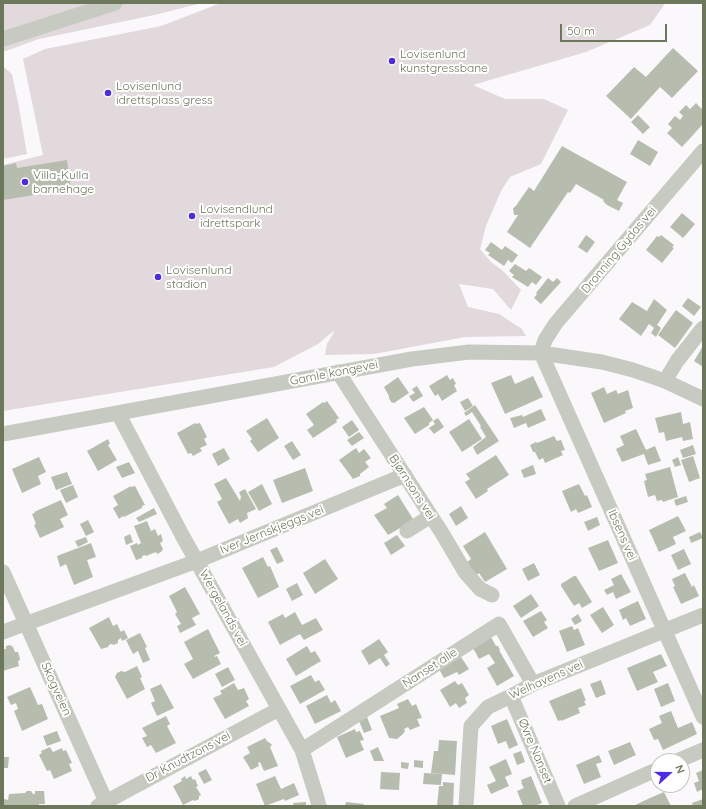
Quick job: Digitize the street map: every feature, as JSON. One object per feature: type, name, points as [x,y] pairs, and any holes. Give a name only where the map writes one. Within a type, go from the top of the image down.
[{"type":"street","points":[[3,39],[115,3]]},
{"type":"street","name":"Dronning Gydas vei","points":[[541,353],[546,340],[556,323],[703,151]]},
{"type":"street","points":[[665,381],[677,362],[703,328]]},
{"type":"street","name":"Gamle kongevei","points":[[3,434],[338,372],[440,355],[469,352],[541,353],[602,362],[633,370],[665,381],[703,399]]},
{"type":"street","name":"Ibsens vei","points":[[541,353],[703,717]]},
{"type":"street","name":"Bjørnsons vei","points":[[338,372],[442,533],[465,572],[480,589],[492,595]]},
{"type":"street","name":"Wergelands vei","points":[[118,413],[197,561],[302,750],[319,806]]},
{"type":"street","name":"Iver Jernskjeggs vei","points":[[3,632],[197,561],[405,475]]},
{"type":"street","points":[[407,531],[431,516]]},
{"type":"street","name":"Skogveien","points":[[3,572],[104,805]]},
{"type":"street","name":"Welhavens vei","points":[[466,806],[471,726],[488,707],[533,684],[665,631],[703,614]]},
{"type":"street","name":"Nanset alle","points":[[302,750],[499,624],[533,684]]},
{"type":"street","name":"Øvre Nanset","points":[[511,696],[558,806]]},
{"type":"street","name":"Dr Knudtzons vei","points":[[104,805],[279,709]]},
{"type":"street","points":[[690,756],[703,750]]},
{"type":"street","points":[[575,806],[650,773]]},
{"type":"shaded area","points":[[3,3],[201,3],[159,14],[39,39],[3,52]]},
{"type":"shaded area","name":"Lovisendlund idrettspark","points":[[221,3],[664,3],[664,5],[650,25],[586,52],[473,85],[505,99],[544,99],[568,110],[541,164],[510,177],[501,191],[486,226],[480,249],[491,262],[503,271],[521,290],[511,310],[493,289],[459,284],[468,307],[499,314],[522,329],[526,336],[465,337],[374,354],[325,355],[327,344],[335,330],[318,344],[274,367],[3,411],[3,165],[43,155],[23,59],[45,49],[161,26]]},
{"type":"shaded area","points":[[3,66],[12,74],[27,154],[3,159]]},
{"type":"building","points":[[673,48],[698,71],[672,98],[660,87],[631,119],[606,96],[634,67],[646,77]]},
{"type":"building","points":[[696,103],[703,110],[703,124],[682,147],[667,133],[672,128],[668,124],[675,116],[680,120],[683,116],[679,112],[686,105],[690,109]]},
{"type":"building","points":[[638,115],[650,127],[643,134],[631,122]]},
{"type":"building","points":[[638,140],[658,152],[650,166],[630,154]]},
{"type":"building","points":[[562,146],[627,182],[617,200],[623,203],[619,211],[607,205],[603,201],[604,200],[576,184],[570,193],[568,192],[530,248],[507,232],[518,215],[514,215],[513,208],[529,187],[534,191]]},
{"type":"building","points":[[67,160],[71,189],[3,200],[3,166],[16,163],[17,168]]},
{"type":"building","points":[[682,213],[695,224],[683,238],[670,227]]},
{"type":"building","points":[[586,235],[595,242],[587,253],[578,247]]},
{"type":"building","points":[[661,235],[674,245],[672,247],[674,248],[662,263],[646,250],[657,236],[659,237]]},
{"type":"building","points":[[491,242],[502,250],[505,246],[518,255],[512,263],[508,260],[504,266],[488,255],[490,253],[485,250]]},
{"type":"building","points":[[515,264],[526,271],[529,268],[542,277],[536,285],[532,282],[528,287],[512,277],[514,275],[509,271]]},
{"type":"building","points":[[548,278],[553,282],[557,278],[561,282],[541,304],[534,298],[537,294],[536,293]]},
{"type":"building","points":[[688,298],[701,307],[694,316],[682,306]]},
{"type":"building","points":[[654,299],[667,310],[657,325],[661,328],[656,337],[651,333],[654,328],[649,324],[641,336],[619,319],[632,302],[647,311]]},
{"type":"building","points":[[676,310],[693,323],[675,348],[658,335]]},
{"type":"building","points":[[703,346],[703,367],[694,361]]},
{"type":"building","points":[[447,375],[450,380],[453,378],[457,391],[442,401],[438,394],[435,396],[429,386]]},
{"type":"building","points":[[511,375],[515,384],[533,376],[543,397],[505,414],[491,383]]},
{"type":"building","points":[[398,377],[409,393],[394,403],[391,402],[384,387]]},
{"type":"building","points":[[417,386],[423,396],[413,402],[409,396],[415,393],[412,389]]},
{"type":"building","points":[[604,387],[607,394],[616,390],[618,394],[628,390],[633,408],[625,411],[626,413],[604,423],[591,393]]},
{"type":"building","points":[[468,398],[473,406],[465,411],[460,402]]},
{"type":"building","points":[[327,401],[339,418],[336,420],[337,422],[313,438],[307,430],[314,425],[306,414],[323,402],[324,403]]},
{"type":"building","points":[[475,405],[499,441],[477,455],[473,447],[486,437],[472,412],[466,416],[464,413]]},
{"type":"building","points":[[424,407],[433,420],[429,423],[429,425],[415,434],[404,418]]},
{"type":"building","points":[[541,409],[546,420],[528,428],[526,423],[514,428],[510,418],[522,415],[523,417]]},
{"type":"building","points":[[681,412],[683,424],[690,422],[693,439],[683,441],[682,437],[666,441],[664,432],[659,433],[655,418]]},
{"type":"building","points":[[267,418],[279,438],[258,452],[250,441],[252,439],[246,431]]},
{"type":"building","points":[[438,418],[444,427],[434,434],[429,428],[435,424],[433,421]]},
{"type":"building","points":[[469,419],[482,439],[462,452],[449,432]]},
{"type":"building","points":[[352,420],[359,430],[349,437],[342,427]]},
{"type":"building","points":[[195,423],[200,423],[207,437],[204,439],[207,445],[200,448],[202,451],[193,456],[191,453],[188,454],[177,433]]},
{"type":"building","points":[[636,429],[646,450],[655,446],[661,461],[648,465],[644,454],[622,462],[616,449],[624,445],[620,436]]},
{"type":"building","points":[[359,432],[364,438],[352,446],[347,440]]},
{"type":"building","points":[[554,436],[557,441],[561,440],[565,450],[561,451],[563,455],[545,463],[543,458],[539,460],[530,445]]},
{"type":"building","points":[[108,439],[110,444],[108,445],[117,460],[98,471],[87,451]]},
{"type":"building","points":[[292,441],[301,455],[293,460],[284,446]]},
{"type":"building","points":[[693,445],[696,454],[683,458],[680,450]]},
{"type":"building","points":[[224,448],[230,459],[218,466],[212,454]]},
{"type":"building","points":[[356,448],[359,453],[364,449],[371,458],[365,462],[369,467],[360,474],[360,476],[353,479],[339,460]]},
{"type":"building","points":[[496,455],[509,475],[487,489],[488,491],[476,499],[465,482],[470,479],[466,474]]},
{"type":"building","points":[[693,456],[700,478],[689,482],[681,460]]},
{"type":"building","points":[[39,457],[46,472],[38,476],[41,484],[22,493],[12,469]]},
{"type":"building","points":[[678,457],[681,465],[675,467],[672,460]]},
{"type":"building","points":[[129,462],[135,473],[122,478],[116,467]]},
{"type":"building","points":[[533,465],[536,474],[524,478],[521,470]]},
{"type":"building","points":[[670,467],[678,497],[663,502],[662,500],[657,501],[655,495],[648,497],[644,481],[647,480],[645,474]]},
{"type":"building","points":[[305,468],[313,491],[282,503],[273,480]]},
{"type":"building","points":[[67,472],[72,484],[56,490],[51,477]]},
{"type":"building","points":[[226,478],[240,501],[241,497],[239,492],[245,489],[256,509],[247,513],[248,518],[240,523],[238,519],[229,524],[217,502],[222,499],[214,484]]},
{"type":"building","points":[[262,484],[272,504],[259,511],[248,492]]},
{"type":"building","points":[[579,484],[585,496],[587,495],[592,507],[578,513],[576,509],[571,512],[562,491]]},
{"type":"building","points":[[73,485],[78,497],[66,503],[60,490]]},
{"type":"building","points":[[131,486],[135,486],[145,505],[142,506],[142,508],[119,519],[113,508],[118,505],[113,496]]},
{"type":"building","points":[[398,495],[413,519],[409,523],[388,535],[374,515],[387,508],[384,504]]},
{"type":"building","points":[[686,496],[688,502],[676,506],[674,500]]},
{"type":"building","points":[[61,500],[68,515],[60,519],[64,527],[40,538],[34,525],[36,524],[32,514]]},
{"type":"building","points":[[461,506],[468,518],[456,526],[449,514]]},
{"type":"building","points":[[154,508],[157,514],[139,522],[136,518]]},
{"type":"building","points":[[678,516],[686,531],[673,537],[676,544],[659,552],[649,530]]},
{"type":"building","points":[[597,517],[600,525],[588,531],[584,522]]},
{"type":"building","points":[[88,520],[94,532],[86,536],[80,524]]},
{"type":"building","points":[[147,521],[151,531],[155,529],[158,536],[161,534],[163,541],[160,543],[163,549],[157,554],[156,552],[146,556],[145,555],[136,560],[130,546],[141,543],[134,526]]},
{"type":"building","points":[[485,532],[507,569],[485,582],[479,573],[476,576],[467,562],[471,559],[463,546]]},
{"type":"building","points":[[700,532],[703,538],[691,543],[689,537]]},
{"type":"building","points":[[130,534],[133,542],[126,545],[124,537]]},
{"type":"building","points":[[397,535],[405,546],[391,555],[384,543]]},
{"type":"building","points":[[86,537],[88,542],[78,547],[75,541]]},
{"type":"building","points":[[608,540],[618,563],[599,571],[588,548]]},
{"type":"building","points":[[91,543],[96,557],[87,560],[93,577],[74,585],[66,564],[60,567],[57,556]]},
{"type":"building","points":[[277,547],[284,561],[277,564],[270,550]]},
{"type":"building","points":[[684,549],[691,564],[678,570],[671,555]]},
{"type":"building","points":[[263,557],[268,567],[270,566],[279,587],[258,598],[242,568]]},
{"type":"building","points":[[325,559],[338,579],[315,594],[303,573]]},
{"type":"building","points":[[534,563],[540,575],[528,581],[522,569]]},
{"type":"building","points":[[685,573],[692,587],[694,585],[699,596],[681,604],[673,587],[675,586],[672,579]]},
{"type":"building","points":[[621,574],[631,592],[616,599],[613,592],[607,595],[604,590],[614,585],[611,579]]},
{"type":"building","points":[[576,576],[592,602],[582,608],[579,603],[574,606],[561,586],[561,584]]},
{"type":"building","points":[[297,583],[303,595],[292,601],[286,589]]},
{"type":"building","points":[[185,587],[200,614],[192,618],[196,625],[180,633],[177,626],[181,624],[175,614],[177,612],[169,596]]},
{"type":"building","points":[[531,594],[539,606],[521,618],[513,606]]},
{"type":"building","points":[[638,601],[646,619],[630,626],[626,618],[623,620],[619,610]]},
{"type":"building","points":[[603,607],[614,625],[602,633],[590,615]]},
{"type":"building","points":[[541,611],[547,620],[544,622],[548,628],[533,637],[523,621]]},
{"type":"building","points":[[295,612],[302,625],[316,618],[323,630],[304,640],[300,634],[280,645],[268,622],[283,614],[285,618]]},
{"type":"building","points":[[578,614],[582,621],[575,625],[571,619]]},
{"type":"building","points":[[109,617],[113,626],[117,624],[121,632],[124,630],[128,638],[122,641],[121,638],[118,640],[118,643],[114,645],[111,644],[108,647],[101,649],[89,628]]},
{"type":"building","points":[[572,626],[574,630],[578,628],[585,645],[567,652],[559,631]]},
{"type":"building","points":[[208,629],[220,653],[214,656],[217,656],[221,664],[193,679],[184,664],[193,659],[184,642]]},
{"type":"building","points":[[140,633],[147,647],[145,648],[150,660],[143,663],[138,651],[133,654],[126,640]]},
{"type":"building","points":[[491,637],[496,646],[498,646],[514,676],[497,686],[487,668],[495,663],[489,654],[479,659],[473,648]]},
{"type":"building","points":[[379,639],[388,652],[384,655],[390,664],[386,667],[380,658],[369,665],[361,651]]},
{"type":"building","points":[[10,645],[13,647],[15,652],[18,652],[20,659],[18,661],[19,666],[3,671],[3,649],[6,649],[6,646]]},
{"type":"building","points":[[307,646],[311,653],[315,651],[321,661],[296,676],[286,659]]},
{"type":"building","points":[[661,654],[667,666],[653,672],[658,682],[637,691],[627,668]]},
{"type":"building","points":[[461,657],[469,669],[459,675],[457,672],[444,678],[439,669]]},
{"type":"building","points":[[137,666],[145,689],[127,699],[115,677],[117,673],[121,671],[125,672]]},
{"type":"building","points":[[228,667],[235,680],[222,687],[215,674]]},
{"type":"building","points":[[311,675],[315,682],[319,680],[325,690],[300,704],[290,686]]},
{"type":"building","points":[[601,680],[606,694],[596,698],[590,684]]},
{"type":"building","points":[[455,681],[458,685],[462,683],[469,695],[465,698],[467,703],[459,708],[456,703],[450,707],[440,690]]},
{"type":"building","points":[[234,683],[238,690],[244,688],[249,699],[246,701],[249,706],[225,719],[213,698],[222,694],[220,691]]},
{"type":"building","points":[[668,683],[675,701],[661,707],[654,689]]},
{"type":"building","points":[[161,684],[174,708],[157,716],[151,703],[155,701],[150,689]]},
{"type":"building","points":[[30,687],[38,705],[42,704],[48,719],[22,731],[14,711],[18,709],[16,703],[11,705],[7,697]]},
{"type":"building","points":[[581,688],[586,705],[578,708],[580,713],[558,721],[549,701]]},
{"type":"building","points":[[327,695],[331,703],[335,700],[341,711],[315,724],[306,706]]},
{"type":"building","points":[[408,699],[412,706],[416,704],[422,718],[417,719],[420,726],[410,730],[408,727],[404,729],[405,731],[403,734],[397,739],[389,738],[380,716],[399,708],[397,704]]},
{"type":"building","points":[[671,711],[678,728],[692,722],[697,734],[663,750],[658,739],[654,740],[649,729],[662,723],[659,716]]},
{"type":"building","points":[[166,716],[170,724],[167,726],[176,743],[156,753],[151,745],[147,747],[142,738],[147,736],[142,728]]},
{"type":"building","points":[[367,717],[372,730],[364,733],[359,721]]},
{"type":"building","points":[[507,719],[518,745],[509,749],[506,741],[498,744],[491,726]]},
{"type":"building","points":[[355,729],[356,732],[360,731],[364,740],[360,741],[364,750],[346,758],[337,737]]},
{"type":"building","points":[[57,731],[61,741],[47,746],[43,736]]},
{"type":"building","points":[[265,738],[272,745],[270,747],[278,766],[264,771],[260,762],[258,763],[259,766],[251,770],[243,757],[250,753],[247,747]]},
{"type":"building","points":[[439,740],[457,741],[455,775],[431,773],[434,751],[438,751]]},
{"type":"building","points":[[630,742],[636,755],[614,765],[608,751]]},
{"type":"building","points":[[50,747],[53,752],[62,748],[63,751],[66,750],[72,763],[69,764],[72,771],[54,779],[50,770],[47,771],[39,755],[42,753],[41,751]]},
{"type":"building","points":[[378,747],[384,761],[374,761],[370,751]]},
{"type":"building","points":[[521,751],[525,762],[517,765],[513,754]]},
{"type":"building","points":[[599,755],[602,762],[596,764],[601,777],[584,784],[576,765]]},
{"type":"building","points":[[3,757],[9,757],[8,768],[3,768]]},
{"type":"building","points":[[506,759],[512,774],[505,777],[509,786],[491,794],[487,785],[496,781],[489,767]]},
{"type":"building","points":[[414,760],[423,761],[423,768],[414,767]]},
{"type":"building","points":[[401,762],[409,763],[408,769],[401,768]]},
{"type":"building","points":[[206,769],[212,780],[204,784],[198,773]]},
{"type":"building","points":[[703,770],[703,789],[697,792],[694,783],[699,781],[696,773]]},
{"type":"building","points":[[381,772],[400,773],[399,790],[380,789]]},
{"type":"building","points":[[424,773],[442,774],[441,785],[423,784]]},
{"type":"building","points":[[185,776],[186,779],[191,776],[193,780],[195,779],[198,786],[196,787],[201,795],[199,796],[199,799],[183,805],[173,786],[182,781],[181,779]]},
{"type":"building","points":[[275,776],[281,789],[294,783],[299,795],[285,801],[284,799],[265,806],[256,784]]},
{"type":"building","points":[[531,776],[542,803],[535,806],[523,806],[517,791],[524,788],[521,780]]},
{"type":"building","points":[[443,782],[454,783],[453,806],[437,806],[439,786],[443,786]]},
{"type":"building","points":[[27,791],[31,791],[35,794],[35,791],[44,791],[45,804],[39,804],[39,806],[3,806],[4,799],[8,800],[9,794],[25,793]]},
{"type":"building","points":[[664,793],[671,806],[633,806]]},
{"type":"building","points":[[703,799],[703,806],[693,806],[692,803]]},
{"type":"building","points":[[306,802],[306,806],[294,806],[293,803]]},
{"type":"building","points":[[346,802],[364,804],[363,806],[345,806]]},
{"type":"place","name":"Lovisenlund kunstgressbane","points":[[392,61]]},
{"type":"place","name":"Lovisenlund idrettsplass gress","points":[[108,93]]},
{"type":"place","name":"Villa-Kulla barnehage","points":[[25,182]]},
{"type":"place","name":"Lovisendlund idrettspark","points":[[192,216]]},
{"type":"place","name":"Lovisenlund stadion","points":[[158,277]]}]
